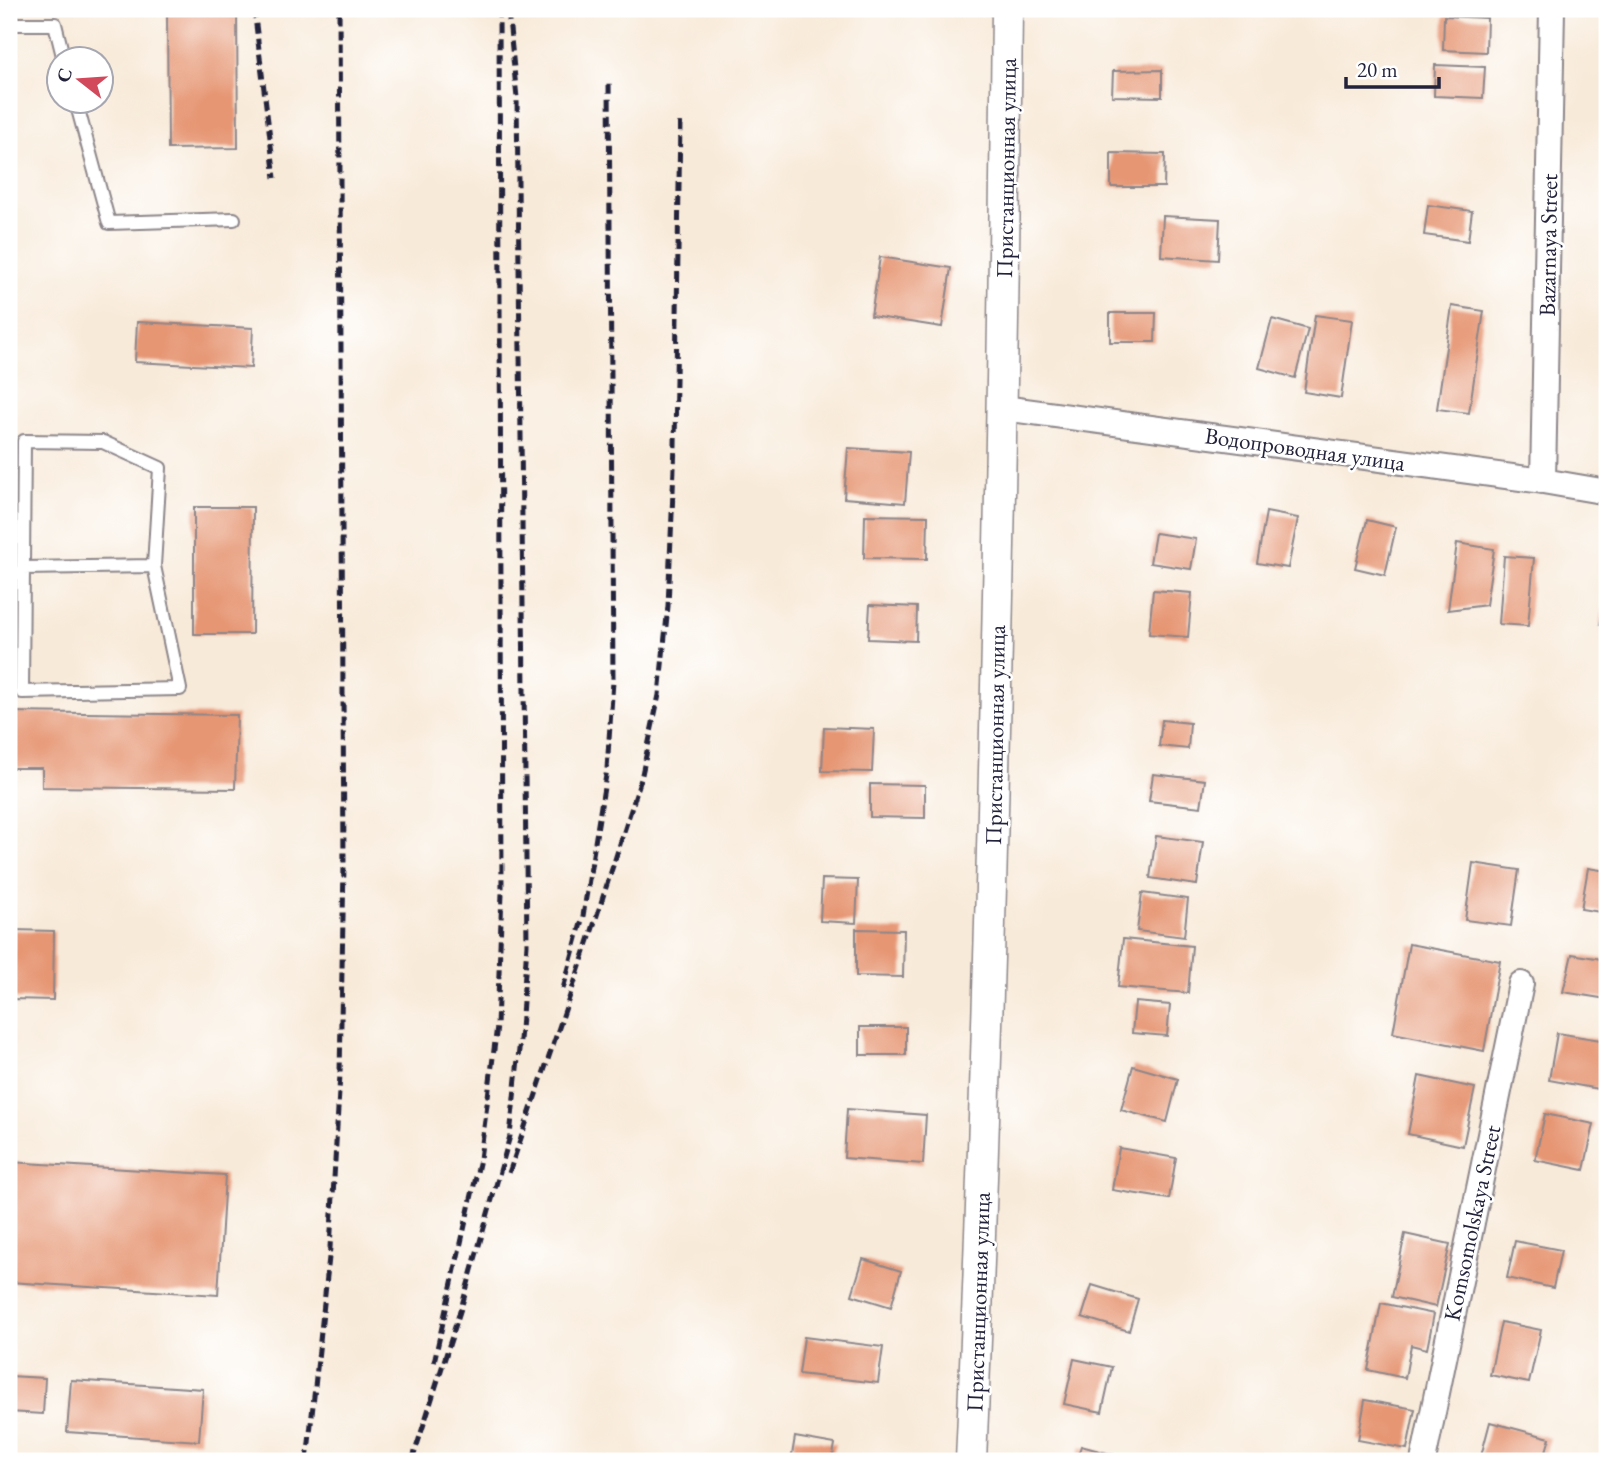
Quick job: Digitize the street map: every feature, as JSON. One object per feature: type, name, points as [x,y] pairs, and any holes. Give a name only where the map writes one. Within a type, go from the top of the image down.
[{"type":"street","name":"Пристанционная улица","points":[[971,1461],[985,1121],[1003,408],[1007,9]]},
{"type":"street","name":"Bazarnaya Street","points":[[1543,481],[1552,9]]},
{"type":"street","name":"Водопроводная улица","points":[[1003,408],[1607,492]]},
{"type":"street","name":"Komsomolskaya Street","points":[[1423,1461],[1521,984]]},
{"type":"lane","points":[[9,24],[55,24],[60,46]]},
{"type":"lane","points":[[80,116],[109,223],[234,219]]},
{"type":"lane","points":[[24,441],[103,442],[160,468],[154,566],[180,689],[22,692],[15,600],[23,568],[24,441]]},
{"type":"lane","points":[[23,568],[154,566]]},
{"type":"building","points":[[167,9],[237,9],[238,148],[168,149]]},
{"type":"building","points":[[1444,16],[1487,18],[1486,52],[1443,50]]},
{"type":"building","points":[[1435,65],[1485,67],[1483,98],[1434,96]]},
{"type":"building","points":[[1162,70],[1162,97],[1112,96],[1113,71]]},
{"type":"building","points":[[1111,153],[1165,154],[1164,187],[1111,187]]},
{"type":"building","points":[[1428,205],[1472,211],[1468,241],[1424,235]]},
{"type":"building","points":[[1163,216],[1220,219],[1218,260],[1161,256]]},
{"type":"building","points":[[880,257],[951,268],[942,327],[871,316]]},
{"type":"building","points":[[1452,306],[1484,311],[1469,413],[1437,409]]},
{"type":"building","points":[[1110,313],[1156,313],[1155,342],[1110,342]]},
{"type":"building","points":[[1315,315],[1352,320],[1341,398],[1304,392]]},
{"type":"building","points":[[1272,319],[1308,329],[1295,378],[1259,368]]},
{"type":"building","points":[[137,322],[253,328],[251,368],[135,362]]},
{"type":"building","points":[[848,448],[909,452],[905,503],[844,498]]},
{"type":"building","points":[[194,507],[253,507],[252,634],[194,634]]},
{"type":"building","points":[[1266,512],[1298,518],[1288,568],[1257,563]]},
{"type":"building","points":[[865,515],[928,516],[927,559],[864,558]]},
{"type":"building","points":[[1367,520],[1396,527],[1385,575],[1355,568]]},
{"type":"building","points":[[1155,533],[1196,539],[1191,569],[1150,563]]},
{"type":"building","points":[[1457,543],[1494,549],[1486,605],[1448,610]]},
{"type":"building","points":[[1504,556],[1534,558],[1528,626],[1499,624]]},
{"type":"building","points":[[1153,590],[1192,593],[1188,637],[1149,634]]},
{"type":"building","points":[[1607,599],[1607,626],[1600,624]]},
{"type":"building","points":[[870,605],[917,607],[916,641],[868,639]]},
{"type":"building","points":[[9,712],[237,715],[235,789],[42,787],[42,768],[9,768]]},
{"type":"building","points":[[1162,720],[1190,723],[1188,749],[1159,746]]},
{"type":"building","points":[[824,727],[874,729],[872,772],[822,771]]},
{"type":"building","points":[[1153,774],[1205,780],[1201,807],[1149,801]]},
{"type":"building","points":[[870,784],[925,785],[925,818],[870,817]]},
{"type":"building","points":[[1156,836],[1203,842],[1197,885],[1150,878]]},
{"type":"building","points":[[1473,863],[1519,870],[1511,926],[1465,920]]},
{"type":"building","points":[[1588,868],[1607,871],[1607,913],[1581,909]]},
{"type":"building","points":[[822,879],[858,880],[856,923],[820,921]]},
{"type":"building","points":[[1142,893],[1188,899],[1184,937],[1137,931]]},
{"type":"building","points":[[856,929],[904,930],[903,977],[856,976]]},
{"type":"building","points":[[14,930],[54,931],[53,1000],[12,999],[11,1011],[9,990],[12,990]]},
{"type":"building","points":[[1123,939],[1192,946],[1188,993],[1118,987]]},
{"type":"building","points":[[1409,944],[1500,961],[1484,1051],[1393,1033]]},
{"type":"building","points":[[1572,954],[1607,960],[1607,999],[1563,992]]},
{"type":"building","points":[[1135,1002],[1170,1005],[1167,1036],[1132,1033]]},
{"type":"building","points":[[860,1027],[906,1027],[906,1055],[860,1055]]},
{"type":"building","points":[[1557,1033],[1607,1041],[1604,1090],[1549,1080]]},
{"type":"building","points":[[1133,1066],[1178,1079],[1167,1122],[1121,1110]]},
{"type":"building","points":[[1419,1076],[1475,1088],[1463,1146],[1408,1134]]},
{"type":"building","points":[[847,1109],[926,1115],[923,1164],[844,1158]]},
{"type":"building","points":[[1545,1114],[1594,1124],[1584,1170],[1535,1160]]},
{"type":"building","points":[[1119,1148],[1176,1158],[1169,1199],[1112,1190]]},
{"type":"building","points":[[9,1162],[225,1175],[218,1295],[9,1282]]},
{"type":"building","points":[[1405,1234],[1450,1244],[1436,1307],[1392,1297]]},
{"type":"building","points":[[1515,1241],[1561,1250],[1553,1288],[1507,1278]]},
{"type":"building","points":[[863,1259],[901,1271],[891,1307],[852,1295]]},
{"type":"building","points":[[1092,1285],[1138,1299],[1129,1331],[1082,1317]]},
{"type":"building","points":[[1381,1303],[1434,1314],[1427,1349],[1411,1345],[1405,1378],[1368,1370]]},
{"type":"building","points":[[1501,1322],[1541,1330],[1529,1383],[1490,1375]]},
{"type":"building","points":[[804,1337],[883,1347],[878,1383],[799,1374]]},
{"type":"building","points":[[1074,1359],[1112,1367],[1102,1412],[1064,1404]]},
{"type":"building","points":[[9,1376],[45,1378],[43,1414],[9,1412]]},
{"type":"building","points":[[71,1380],[203,1389],[199,1441],[67,1432]]},
{"type":"building","points":[[1365,1400],[1415,1409],[1407,1449],[1358,1440]]},
{"type":"building","points":[[1490,1422],[1550,1438],[1543,1461],[1480,1460]]},
{"type":"building","points":[[795,1437],[835,1444],[832,1461],[791,1461]]},
{"type":"building","points":[[1081,1446],[1133,1460],[1133,1461],[1076,1461]]},
{"type":"railway","points":[[254,9],[275,178]]},
{"type":"railway","points":[[307,1461],[330,1248],[340,1074],[344,865],[339,9]]},
{"type":"railway","points":[[434,1362],[480,1159],[497,1026],[502,893],[499,9]]},
{"type":"railway","points":[[412,1461],[462,1305],[510,1136],[527,944],[517,98],[508,9]]},
{"type":"railway","points":[[563,989],[583,916],[607,769],[613,681],[609,80]]},
{"type":"railway","points":[[509,1173],[641,779],[659,695],[668,606],[675,445],[680,121]]}]
